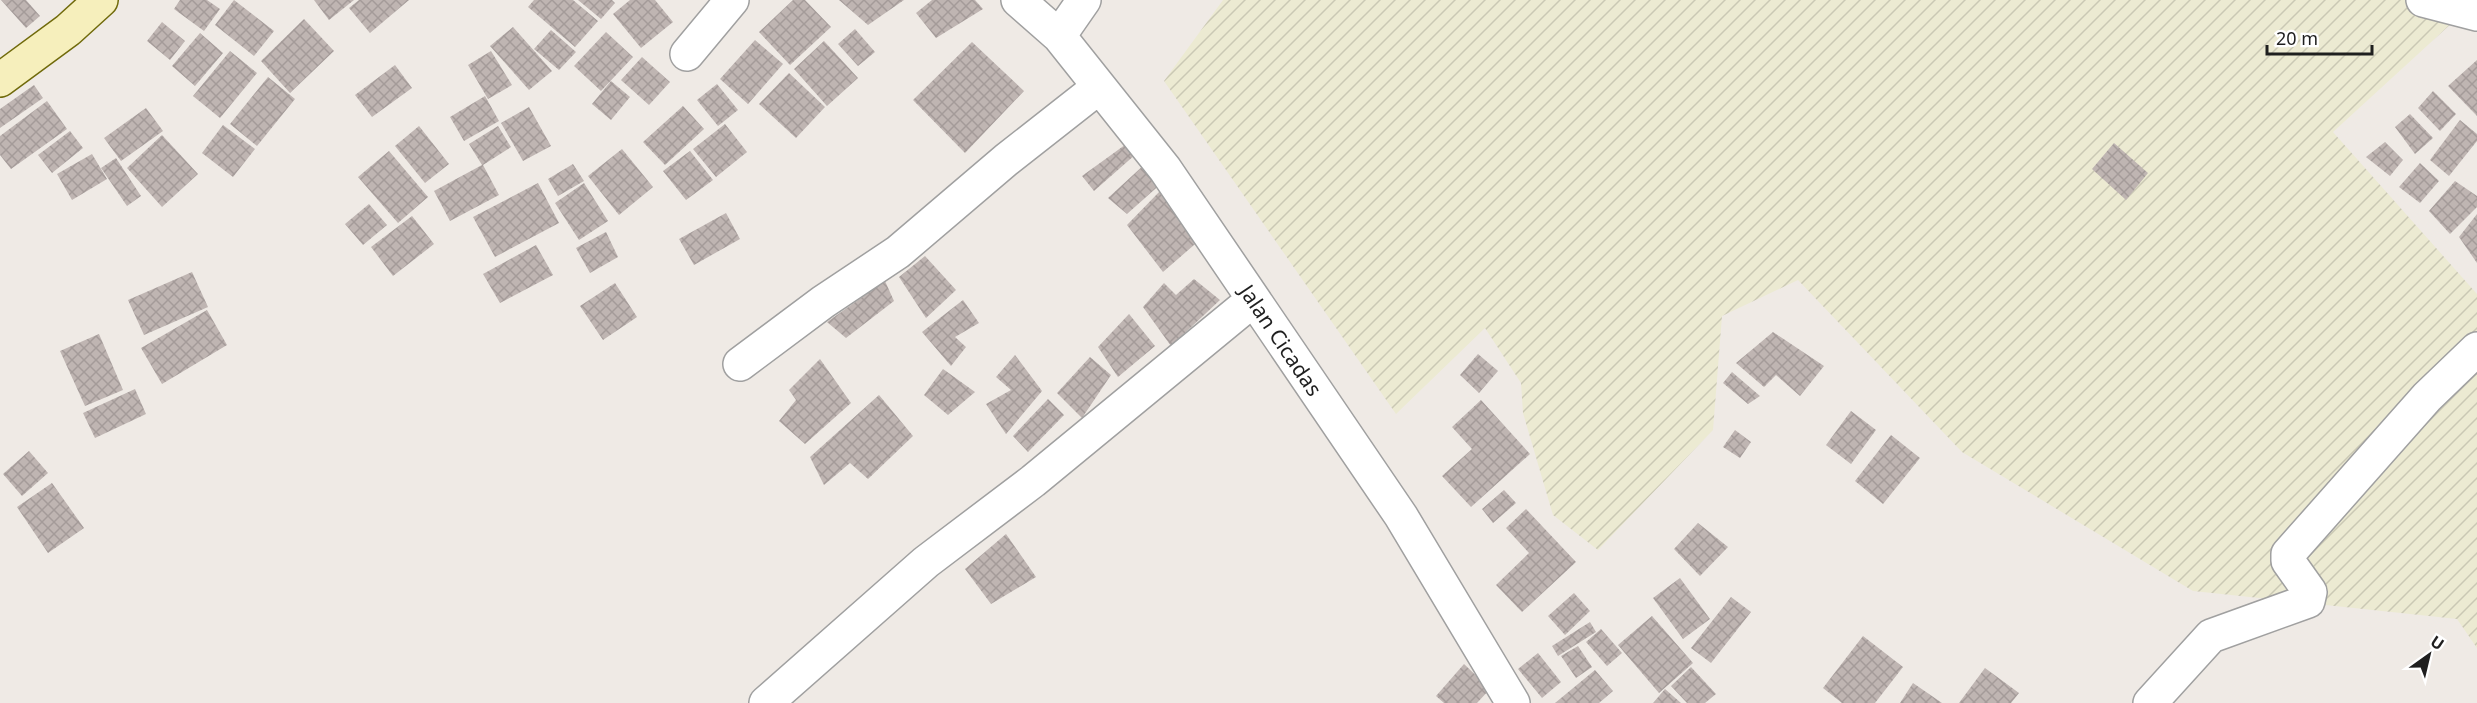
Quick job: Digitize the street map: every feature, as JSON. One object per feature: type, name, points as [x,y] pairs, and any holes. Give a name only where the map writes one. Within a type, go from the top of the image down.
[{"type":"street","points":[[0,80],[68,30],[101,0]]},
{"type":"street","points":[[687,54],[732,0]]},
{"type":"street","name":"Jalan Cicadas","points":[[1018,0],[1059,36],[1165,169],[1401,516],[1513,703]]},
{"type":"street","points":[[1059,36],[1084,0]]},
{"type":"street","points":[[2422,0],[2477,14]]},
{"type":"street","points":[[740,364],[823,302],[898,252],[1006,160],[1099,87]]},
{"type":"street","points":[[766,703],[927,562],[1033,482],[1253,300]]},
{"type":"street","points":[[2150,703],[2211,636],[2220,630],[2308,600],[2310,592],[2287,559],[2289,551],[2427,398],[2477,349]]},
{"type":"shaded area","points":[[1223,0],[2477,0],[2333,132],[2477,294],[2477,648],[2457,619],[2193,591],[1962,452],[1798,280],[1722,316],[1713,430],[1598,550],[1553,515],[1523,413],[1521,383],[1485,328],[1396,414],[1164,81]]},
{"type":"building","points":[[1,0],[26,0],[40,16],[26,28]]},
{"type":"building","points":[[180,0],[207,0],[220,9],[204,31],[174,9]]},
{"type":"building","points":[[234,0],[274,31],[254,56],[215,25]]},
{"type":"building","points":[[314,0],[354,0],[329,20]]},
{"type":"building","points":[[359,0],[409,0],[370,33],[349,8]]},
{"type":"building","points":[[534,0],[573,0],[598,21],[575,47],[528,7]]},
{"type":"building","points":[[578,0],[612,0],[615,3],[601,19]]},
{"type":"building","points":[[630,0],[655,0],[673,22],[641,48],[613,14]]},
{"type":"building","points":[[793,0],[805,0],[831,27],[790,65],[759,32]]},
{"type":"building","points":[[839,0],[904,0],[868,25]]},
{"type":"building","points":[[932,0],[975,0],[983,9],[936,38],[916,13]]},
{"type":"building","points":[[304,19],[334,51],[290,93],[261,61]]},
{"type":"building","points":[[162,22],[185,41],[170,60],[147,41]]},
{"type":"building","points":[[513,27],[552,71],[529,90],[490,46]]},
{"type":"building","points":[[855,29],[875,52],[858,66],[838,44]]},
{"type":"building","points":[[551,30],[576,52],[559,70],[534,49]]},
{"type":"building","points":[[606,32],[633,57],[601,91],[574,66]]},
{"type":"building","points":[[200,33],[223,53],[195,86],[172,66]]},
{"type":"building","points":[[755,40],[783,64],[748,104],[720,79]]},
{"type":"building","points":[[824,41],[858,78],[827,106],[794,69]]},
{"type":"building","points":[[972,42],[1024,91],[965,153],[913,100]]},
{"type":"building","points":[[230,51],[257,73],[220,118],[193,96]]},
{"type":"building","points":[[491,51],[512,85],[488,99],[468,65]]},
{"type":"building","points":[[642,57],[670,82],[649,105],[621,80]]},
{"type":"building","points":[[2477,60],[2477,116],[2448,86]]},
{"type":"building","points":[[395,65],[412,88],[372,117],[355,95]]},
{"type":"building","points":[[789,73],[825,107],[796,138],[759,104]]},
{"type":"building","points":[[268,77],[295,99],[257,146],[230,124]]},
{"type":"building","points":[[611,81],[630,97],[611,120],[592,104]]},
{"type":"building","points":[[717,84],[738,110],[718,126],[697,100]]},
{"type":"building","points":[[34,85],[43,98],[0,128],[0,109]]},
{"type":"building","points":[[2433,91],[2456,114],[2440,131],[2418,108]]},
{"type":"building","points":[[485,96],[499,121],[464,141],[450,117]]},
{"type":"building","points":[[47,101],[67,129],[11,169],[0,155],[0,136]]},
{"type":"building","points":[[683,106],[704,129],[665,165],[643,142]]},
{"type":"building","points":[[529,107],[551,146],[523,161],[501,123]]},
{"type":"building","points":[[146,108],[163,131],[121,161],[104,138]]},
{"type":"building","points":[[2410,114],[2433,138],[2415,154],[2395,127]]},
{"type":"building","points":[[2460,120],[2477,134],[2477,141],[2449,176],[2430,160]]},
{"type":"building","points":[[725,124],[747,152],[716,177],[693,149]]},
{"type":"building","points":[[223,125],[255,149],[233,177],[202,153]]},
{"type":"building","points":[[419,126],[449,164],[425,183],[395,146]]},
{"type":"building","points":[[498,126],[511,147],[483,165],[499,195],[450,221],[434,191],[482,165],[469,144]]},
{"type":"building","points":[[70,131],[83,148],[52,173],[38,155]]},
{"type":"building","points":[[162,135],[198,174],[162,207],[127,168]]},
{"type":"building","points":[[1129,142],[1136,154],[1094,191],[1082,176]]},
{"type":"building","points":[[2385,142],[2403,160],[2390,176],[2366,157]]},
{"type":"building","points":[[2114,143],[2148,173],[2126,200],[2092,169]]},
{"type":"building","points":[[622,149],[653,187],[619,215],[588,176]]},
{"type":"building","points":[[389,151],[428,197],[398,223],[358,177]]},
{"type":"building","points":[[690,151],[713,180],[686,200],[663,171]]},
{"type":"building","points":[[92,154],[107,179],[72,200],[57,174]]},
{"type":"building","points":[[116,158],[141,196],[127,206],[101,168]]},
{"type":"building","points":[[2420,163],[2439,181],[2420,203],[2399,187]]},
{"type":"building","points":[[573,164],[584,181],[558,196],[548,179]]},
{"type":"building","points":[[1145,164],[1164,181],[1127,214],[1108,198]]},
{"type":"building","points":[[2455,181],[2477,196],[2477,207],[2450,234],[2429,211]]},
{"type":"building","points":[[538,183],[559,223],[495,257],[473,217]]},
{"type":"building","points":[[584,183],[608,221],[579,240],[555,203]]},
{"type":"building","points":[[1160,191],[1202,238],[1163,272],[1127,225]]},
{"type":"building","points":[[369,204],[387,225],[363,245],[345,224]]},
{"type":"building","points":[[726,213],[740,239],[694,265],[679,239]]},
{"type":"building","points":[[2477,214],[2477,263],[2459,237]]},
{"type":"building","points":[[412,216],[434,244],[393,276],[371,247]]},
{"type":"building","points":[[606,232],[618,257],[590,273],[576,248]]},
{"type":"building","points":[[536,245],[553,275],[500,303],[483,274]]},
{"type":"building","points":[[925,256],[956,290],[926,318],[899,277]]},
{"type":"building","points":[[192,272],[208,307],[144,335],[128,300]]},
{"type":"building","points":[[1194,279],[1220,300],[1171,346],[1143,307],[1164,283],[1176,295]]},
{"type":"building","points":[[885,281],[894,301],[846,338],[827,322]]},
{"type":"building","points":[[615,283],[637,317],[603,340],[580,306]]},
{"type":"building","points":[[963,300],[979,323],[955,337],[966,347],[951,366],[922,332]]},
{"type":"building","points":[[207,310],[227,345],[162,384],[141,348]]},
{"type":"building","points":[[1129,314],[1155,346],[1118,377],[1098,347]]},
{"type":"building","points":[[1773,332],[1824,366],[1800,396],[1776,375],[1764,387],[1736,363]]},
{"type":"building","points":[[99,334],[123,390],[85,406],[60,351]]},
{"type":"building","points":[[1478,354],[1498,371],[1479,393],[1460,375]]},
{"type":"building","points":[[1015,355],[1042,391],[1006,434],[986,404],[1011,390],[996,377]]},
{"type":"building","points":[[1090,357],[1111,375],[1082,418],[1057,393]]},
{"type":"building","points":[[820,359],[851,403],[805,444],[779,421],[796,400],[789,390]]},
{"type":"building","points":[[943,369],[975,392],[948,415],[924,395]]},
{"type":"building","points":[[1732,372],[1760,396],[1748,404],[1723,383]]},
{"type":"building","points":[[135,389],[146,414],[95,438],[83,413]]},
{"type":"building","points":[[879,395],[913,436],[868,479],[850,463],[824,485],[810,457]]},
{"type":"building","points":[[1048,399],[1064,415],[1028,452],[1013,436]]},
{"type":"building","points":[[1481,400],[1530,454],[1471,507],[1442,476],[1472,449],[1452,427]]},
{"type":"building","points":[[1851,411],[1876,430],[1851,464],[1826,445]]},
{"type":"building","points":[[1735,430],[1751,442],[1740,458],[1723,447]]},
{"type":"building","points":[[1891,435],[1920,458],[1883,504],[1855,481]]},
{"type":"building","points":[[29,451],[48,473],[22,496],[3,474]]},
{"type":"building","points":[[52,483],[84,528],[48,553],[17,507]]},
{"type":"building","points":[[1504,490],[1516,503],[1493,523],[1482,509]]},
{"type":"building","points":[[1526,509],[1576,562],[1522,612],[1496,585],[1529,553],[1506,528]]},
{"type":"building","points":[[1698,523],[1728,547],[1700,576],[1674,549]]},
{"type":"building","points":[[1006,534],[1036,577],[991,604],[965,569]]},
{"type":"building","points":[[1680,578],[1710,619],[1683,639],[1653,598]]},
{"type":"building","points":[[1574,593],[1590,611],[1565,635],[1548,616]]},
{"type":"building","points":[[1731,597],[1751,612],[1711,663],[1691,648]]},
{"type":"building","points":[[1652,616],[1693,663],[1659,693],[1618,645]]},
{"type":"building","points":[[1590,622],[1596,632],[1558,656],[1552,646]]},
{"type":"building","points":[[1601,629],[1622,653],[1607,666],[1586,642]]},
{"type":"building","points":[[1863,636],[1903,667],[1875,703],[1842,703],[1823,688]]},
{"type":"building","points":[[1578,646],[1592,667],[1576,678],[1561,656]]},
{"type":"building","points":[[1538,653],[1561,682],[1542,698],[1518,669]]},
{"type":"building","points":[[1464,664],[1490,689],[1477,703],[1444,703],[1436,696]]},
{"type":"building","points":[[1691,667],[1716,694],[1705,703],[1687,703],[1671,686]]},
{"type":"building","points":[[1985,668],[2019,693],[2011,703],[1959,703]]},
{"type":"building","points":[[1595,670],[1613,691],[1599,703],[1555,703]]},
{"type":"building","points":[[1913,683],[1942,703],[1900,703]]},
{"type":"building","points":[[1665,689],[1681,703],[1653,703]]}]
